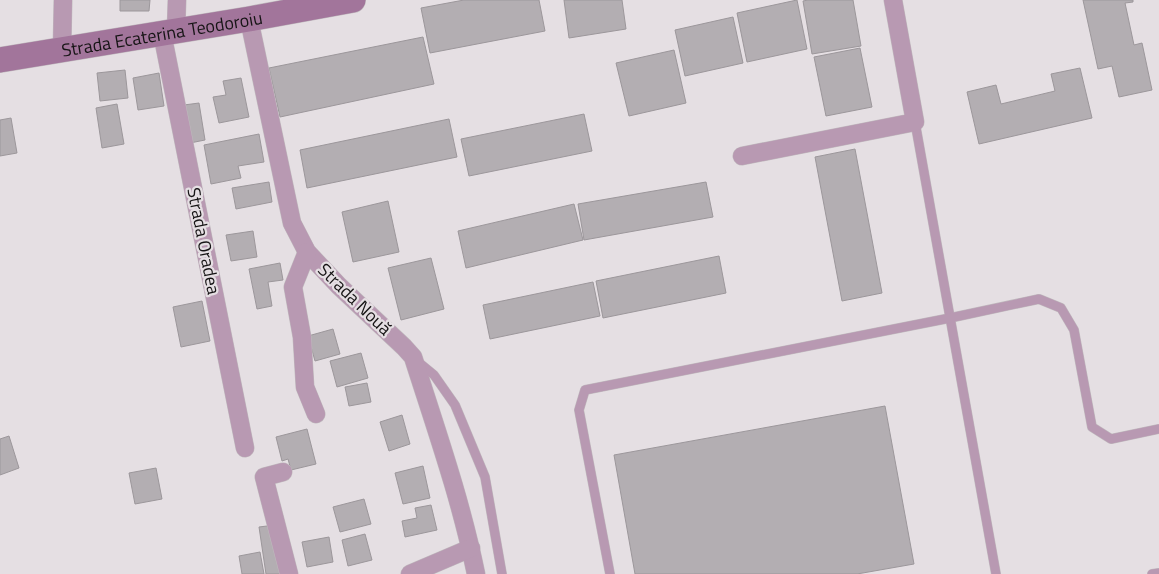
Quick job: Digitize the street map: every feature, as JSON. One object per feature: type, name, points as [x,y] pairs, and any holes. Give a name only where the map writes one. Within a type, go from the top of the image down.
[{"type":"main road","name":"Strada Ecaterina Teodoroiu","points":[[0,60],[352,0]]},
{"type":"street","points":[[62,49],[63,0]]},
{"type":"street","name":"Strada Oradea","points":[[177,0],[169,32],[245,448]]},
{"type":"street","points":[[742,156],[915,122],[893,0]]},
{"type":"street","name":"Strada Nouă","points":[[249,19],[292,223],[307,252],[339,286],[413,357],[453,482],[476,574]]},
{"type":"street","points":[[307,252],[292,287],[302,337],[304,387],[316,414]]},
{"type":"street","points":[[283,472],[264,477],[288,574]]},
{"type":"street","points":[[410,574],[471,548]]},
{"type":"lane","points":[[915,122],[996,574]]},
{"type":"lane","points":[[610,574],[579,410],[584,390],[1039,299],[1061,308],[1074,330],[1092,426],[1111,438],[1159,429]]},
{"type":"lane","points":[[413,357],[434,375],[454,405],[485,477],[502,574]]},
{"type":"lane","points":[[1152,574],[1159,573]]},
{"type":"building","points":[[120,0],[150,0],[149,11],[120,11]]},
{"type":"building","points":[[464,0],[539,0],[545,31],[430,53],[421,8]]},
{"type":"building","points":[[564,0],[622,0],[626,29],[569,38]]},
{"type":"building","points":[[797,0],[807,49],[747,62],[737,13]]},
{"type":"building","points":[[853,0],[861,46],[812,54],[803,1]]},
{"type":"building","points":[[1083,0],[1133,0],[1133,2],[1125,3],[1134,45],[1142,43],[1152,90],[1119,97],[1112,66],[1098,69]]},
{"type":"building","points":[[733,17],[743,63],[685,76],[675,30]]},
{"type":"building","points":[[423,37],[434,84],[280,117],[269,68]]},
{"type":"building","points":[[860,48],[872,107],[826,116],[814,57]]},
{"type":"building","points":[[674,50],[686,103],[629,116],[616,63]]},
{"type":"building","points":[[1080,68],[1092,118],[979,144],[967,92],[996,85],[1001,104],[1055,91],[1051,74]]},
{"type":"building","points":[[125,70],[128,98],[100,101],[97,73]]},
{"type":"building","points":[[159,73],[164,106],[138,110],[133,78]]},
{"type":"building","points":[[241,78],[249,117],[219,123],[213,97],[226,95],[223,81]]},
{"type":"building","points":[[199,103],[205,140],[190,143],[184,105]]},
{"type":"building","points":[[117,104],[124,144],[102,148],[96,108]]},
{"type":"building","points":[[584,114],[592,151],[469,176],[461,139]]},
{"type":"building","points":[[11,118],[17,153],[0,156],[0,120]]},
{"type":"building","points":[[449,119],[457,157],[307,188],[300,150]]},
{"type":"building","points":[[259,134],[264,162],[238,166],[241,178],[211,184],[204,145]]},
{"type":"building","points":[[855,149],[882,293],[842,301],[815,157]]},
{"type":"building","points":[[269,182],[272,202],[236,209],[232,188]]},
{"type":"building","points":[[706,182],[713,217],[584,240],[578,204]]},
{"type":"building","points":[[388,201],[399,252],[353,262],[342,212]]},
{"type":"building","points":[[574,204],[583,240],[466,268],[458,231]]},
{"type":"building","points":[[253,231],[257,257],[231,261],[226,235]]},
{"type":"building","points":[[719,256],[726,293],[603,318],[596,281]]},
{"type":"building","points":[[431,258],[444,309],[401,320],[388,268]]},
{"type":"building","points":[[280,263],[283,280],[268,282],[272,306],[257,309],[249,269]]},
{"type":"building","points":[[593,282],[600,316],[490,339],[483,305]]},
{"type":"building","points":[[202,301],[210,341],[181,347],[173,307]]},
{"type":"building","points":[[333,329],[340,354],[315,361],[308,336]]},
{"type":"building","points":[[361,353],[368,378],[337,387],[330,361]]},
{"type":"building","points":[[367,383],[371,402],[349,406],[345,387]]},
{"type":"building","points":[[885,406],[914,564],[857,574],[635,574],[614,455]]},
{"type":"building","points":[[402,415],[410,444],[389,451],[380,422]]},
{"type":"building","points":[[307,429],[316,464],[291,470],[288,459],[282,461],[276,437]]},
{"type":"building","points":[[9,436],[19,468],[0,475],[0,439]]},
{"type":"building","points":[[423,466],[430,498],[403,504],[395,473]]},
{"type":"building","points":[[156,468],[162,499],[135,504],[129,473]]},
{"type":"building","points":[[364,499],[371,524],[340,532],[333,507]]},
{"type":"building","points":[[431,505],[437,530],[405,537],[402,521],[417,518],[415,508]]},
{"type":"building","points":[[275,525],[280,574],[266,574],[259,527]]},
{"type":"building","points":[[365,534],[372,560],[348,566],[342,540]]},
{"type":"building","points":[[329,537],[333,562],[307,567],[302,542]]},
{"type":"building","points":[[260,552],[264,574],[242,574],[239,556]]}]
